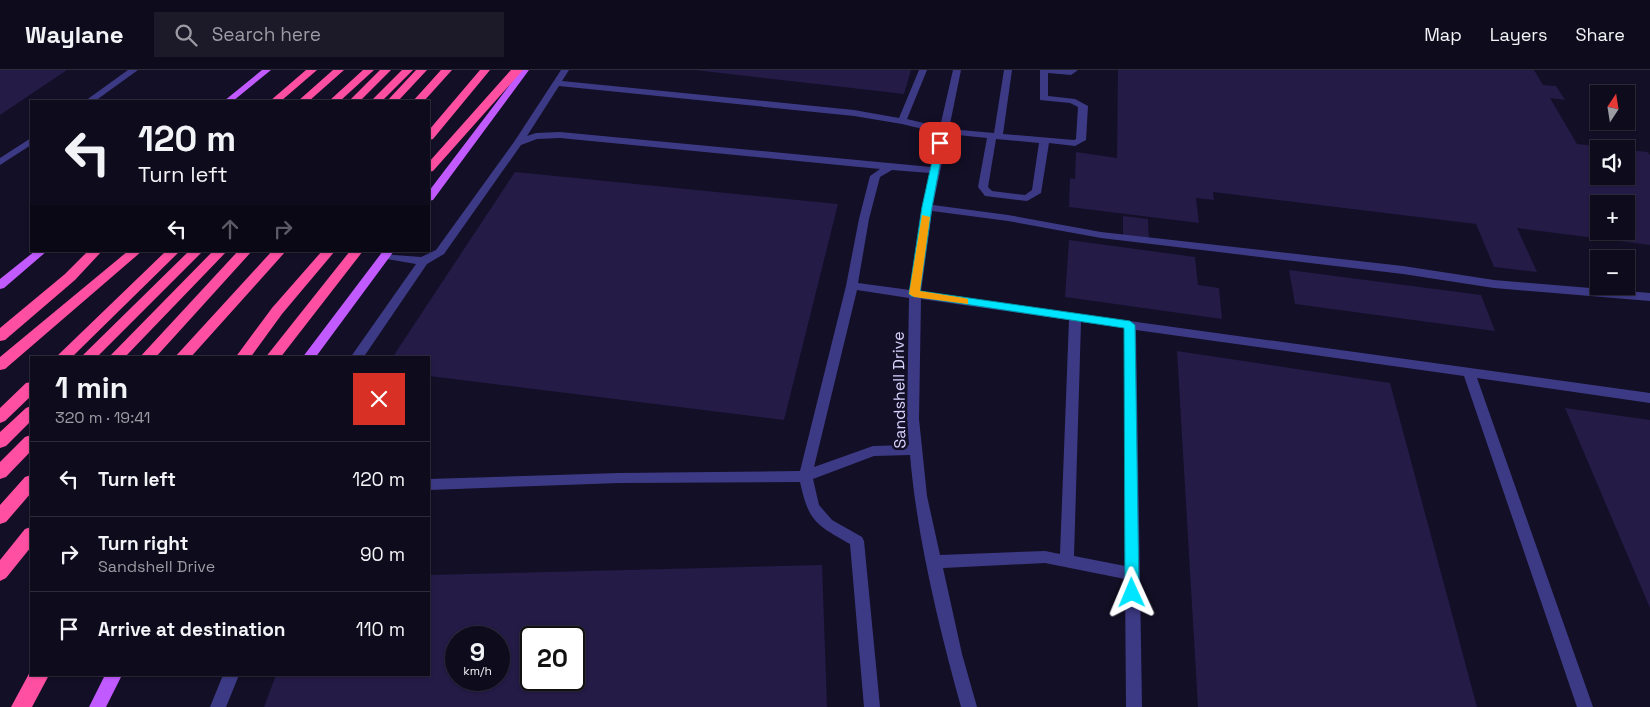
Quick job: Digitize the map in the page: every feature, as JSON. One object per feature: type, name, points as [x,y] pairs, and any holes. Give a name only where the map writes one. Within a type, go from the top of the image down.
[{"type":"highway","points":[[276,100],[312,70]]},
{"type":"highway","points":[[304,100],[339,70]]},
{"type":"highway","points":[[335,100],[369,70]]},
{"type":"highway","points":[[355,100],[386,70]]},
{"type":"highway","points":[[377,100],[408,70]]},
{"type":"highway","points":[[393,100],[422,70]]},
{"type":"highway","points":[[419,100],[447,70]]},
{"type":"highway","points":[[430,136],[485,70]]},
{"type":"highway","points":[[430,169],[511,75],[518,70]]},
{"type":"highway","points":[[0,336],[94,252]]},
{"type":"highway","points":[[0,365],[135,252]]},
{"type":"highway","points":[[63,356],[173,252]]},
{"type":"highway","points":[[89,356],[196,252]]},
{"type":"highway","points":[[117,356],[220,252]]},
{"type":"highway","points":[[148,356],[245,252]]},
{"type":"highway","points":[[183,356],[279,252]]},
{"type":"highway","points":[[243,356],[277,311],[328,252]]},
{"type":"highway","points":[[274,356],[356,252]]},
{"type":"highway","points":[[0,324],[67,276]]},
{"type":"highway","points":[[0,405],[30,381]]},
{"type":"highway","points":[[0,417],[30,388]]},
{"type":"highway","points":[[0,442],[30,413]]},
{"type":"highway","points":[[0,472],[30,442]]},
{"type":"highway","points":[[0,504],[30,475]]},
{"type":"highway","points":[[0,517],[30,483]]},
{"type":"highway","points":[[0,573],[30,535]]},
{"type":"highway","points":[[21,707],[38,676]]},
{"type":"main road","points":[[229,100],[267,70]]},
{"type":"main road","points":[[430,197],[525,70]]},
{"type":"main road","points":[[0,285],[41,252]]},
{"type":"main road","points":[[310,356],[387,253]]},
{"type":"main road","points":[[97,707],[113,676]]},
{"type":"street","points":[[90,100],[134,70]]},
{"type":"street","points":[[357,356],[424,261],[440,252],[518,143],[565,70]]},
{"type":"street","points":[[902,121],[907,104],[918,88],[923,70]]},
{"type":"street","name":"Sandshell Drive","points":[[957,70],[927,207],[914,294],[913,419],[920,496],[954,654],[969,707]]},
{"type":"street","points":[[1008,70],[983,187],[989,194],[1027,198],[1037,191],[1044,142]]},
{"type":"street","points":[[556,83],[854,114],[902,121],[943,131],[1044,142],[1075,143],[1081,140],[1083,106],[1081,103],[1043,98],[1045,70],[1071,72],[1074,70]]},
{"type":"street","points":[[518,143],[536,136],[560,135],[935,170]]},
{"type":"street","points":[[0,162],[30,142]]},
{"type":"street","points":[[872,707],[857,541],[828,524],[813,508],[805,476],[852,286],[864,218],[875,176],[890,167]]},
{"type":"street","points":[[927,207],[1008,218],[1101,235],[1403,270],[1494,284],[1650,297]]},
{"type":"street","points":[[387,253],[424,261]]},
{"type":"street","points":[[852,286],[1650,398]]},
{"type":"street","points":[[1067,562],[1076,318]]},
{"type":"street","points":[[1130,325],[1134,707]]},
{"type":"street","points":[[1469,373],[1585,707]]},
{"type":"street","points":[[430,485],[619,478],[805,476],[873,451],[916,450]]},
{"type":"street","points":[[934,562],[1044,557],[1132,574]]},
{"type":"street","points":[[218,707],[231,676]]},
{"type":"building","points":[[0,70],[67,70],[0,115]]},
{"type":"building","points":[[695,70],[911,70],[904,94]]},
{"type":"building","points":[[1118,70],[1534,70],[1543,85],[1556,86],[1565,100],[1550,98],[1577,144],[1590,145],[1590,185],[1635,185],[1635,151],[1648,152],[1650,155],[1650,245],[1611,240],[1635,240],[1635,195],[1590,195],[1590,237],[1517,228],[1537,272],[1494,267],[1476,224],[1213,192],[1214,200],[1196,198],[1199,223],[1069,207],[1070,178],[1075,179],[1076,152],[1117,158]]},
{"type":"building","points":[[515,172],[838,204],[784,420],[430,376],[430,356],[393,356]]},
{"type":"building","points":[[1123,216],[1148,219],[1149,241],[1123,238]]},
{"type":"building","points":[[1069,240],[1195,257],[1198,285],[1219,288],[1222,319],[1065,297]]},
{"type":"building","points":[[1289,270],[1481,295],[1495,331],[1295,304]]},
{"type":"building","points":[[1177,351],[1390,383],[1477,707],[1198,707]]},
{"type":"building","points":[[1565,408],[1650,420],[1650,608]]},
{"type":"building","points":[[822,565],[827,707],[264,707],[276,676],[430,676],[430,575]]},
{"type":"slow traffic","points":[[926,217],[914,294],[964,301]]},
{"type":"route","points":[[940,143],[927,207],[914,294],[1130,325],[1132,593]]}]
